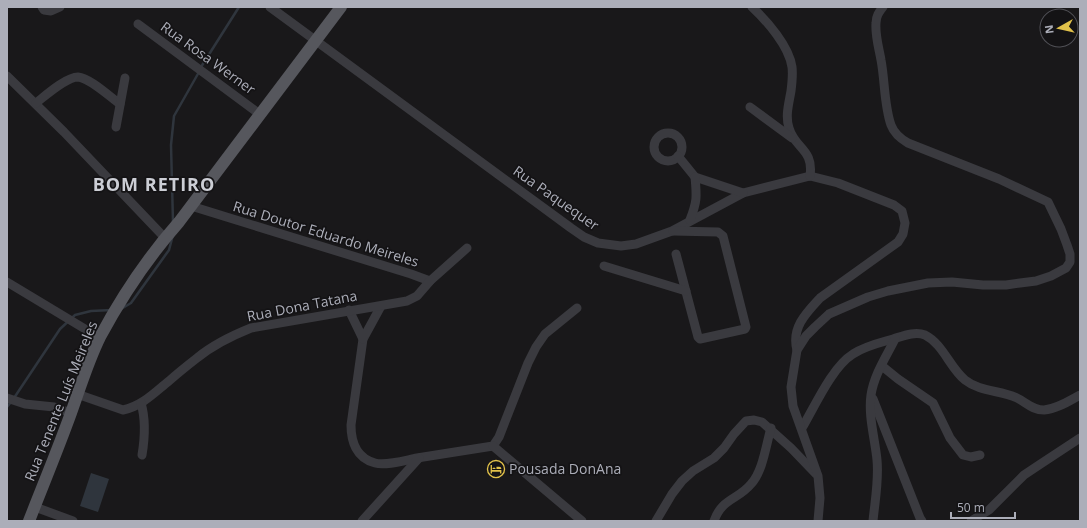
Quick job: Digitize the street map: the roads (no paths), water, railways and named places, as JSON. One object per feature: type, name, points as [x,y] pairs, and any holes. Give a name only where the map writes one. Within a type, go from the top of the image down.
[{"type":"main road","name":"Rua Tenente Luís Meireles","points":[[30,521],[77,394],[100,338],[110,318],[167,236],[180,222],[342,7]]},
{"type":"street","points":[[42,7],[44,10],[51,11],[60,7]]},
{"type":"street","name":"Rua Paquequer","points":[[270,7],[584,237],[598,243],[621,246],[636,244],[672,231],[690,220],[743,193],[810,176]]},
{"type":"street","points":[[752,7],[765,19],[777,34],[788,54],[792,66],[793,81],[787,118],[789,129],[795,140]]},
{"type":"street","points":[[818,521],[820,498],[818,476],[793,406],[791,387],[797,350],[806,336],[829,314],[868,297],[888,291],[928,283],[952,282],[983,285],[1006,285],[1036,281],[1051,276],[1066,268],[1070,262],[1068,245],[1062,229],[1048,202],[1039,196],[914,146],[900,138],[892,127],[888,113],[882,62],[876,32],[878,14],[884,7]]},
{"type":"street","name":"Rua Rosa Werner","points":[[138,24],[261,115]]},
{"type":"street","points":[[7,76],[36,103],[167,236]]},
{"type":"street","points":[[36,103],[68,80],[79,77],[91,83],[120,104]]},
{"type":"street","points":[[116,127],[125,78]]},
{"type":"street","points":[[750,107],[795,140],[808,154],[811,163],[810,176],[838,183],[894,205],[902,211],[905,223],[898,242],[820,298],[810,309],[801,321],[796,332],[794,341],[797,350]]},
{"type":"street","points":[[678,156],[695,177],[743,193]]},
{"type":"street","points":[[690,220],[696,204],[697,196],[695,177]]},
{"type":"street","name":"Rua Doutor Eduardo Meireles","points":[[191,206],[430,281]]},
{"type":"street","points":[[672,231],[718,232],[723,236],[746,327],[745,329],[700,339],[698,337],[676,254]]},
{"type":"street","name":"Rua Dona Tatana","points":[[77,394],[123,410],[141,403],[216,344],[251,328],[407,301],[417,296],[430,281],[466,248]]},
{"type":"street","points":[[604,266],[686,291]]},
{"type":"street","points":[[7,282],[66,319],[100,338]]},
{"type":"street","points":[[381,306],[363,339],[351,425],[351,438],[354,447],[365,458],[375,463],[419,458],[493,446],[499,437],[528,362],[536,347],[545,334],[577,308]]},
{"type":"street","points":[[349,310],[363,339]]},
{"type":"street","points":[[802,428],[836,370],[844,361],[868,346],[909,334],[918,333],[925,335],[935,344],[959,375],[966,381],[976,386],[1017,398],[1034,408],[1042,410],[1051,408],[1066,403],[1080,395]]},
{"type":"street","points":[[873,521],[877,487],[877,461],[871,409],[871,395],[876,377],[895,338]]},
{"type":"street","points":[[882,366],[932,403],[950,438],[963,456],[971,457],[980,455]]},
{"type":"street","points":[[871,395],[922,521]]},
{"type":"street","points":[[7,398],[25,404],[54,407],[71,413]]},
{"type":"street","points":[[141,403],[144,414],[145,429],[142,455]]},
{"type":"street","points":[[656,521],[672,494],[682,481],[693,471],[714,458],[746,421],[754,420],[762,422],[771,428],[818,476]]},
{"type":"street","points":[[714,521],[725,503],[746,490],[757,477],[771,428]]},
{"type":"street","points":[[971,521],[990,510],[1029,472],[1080,438]]},
{"type":"street","points":[[493,446],[582,521]]},
{"type":"street","points":[[362,521],[419,458]]},
{"type":"street","points":[[35,507],[73,521]]},
{"type":"waterway","points":[[201,67],[239,7]]},
{"type":"waterway","points":[[173,222],[171,145],[174,116],[199,72]]},
{"type":"waterway","points":[[121,309],[131,303],[169,250],[173,235]]},
{"type":"waterway","points":[[14,398],[60,329],[75,315],[91,311],[112,310]]},
{"type":"waterway","points":[[7,407],[11,402]]},
{"type":"place","name":"Pousada DonAna","points":[[496,469]]},
{"type":"district","name":"BOM RETIRO","points":[[154,185]]}]
